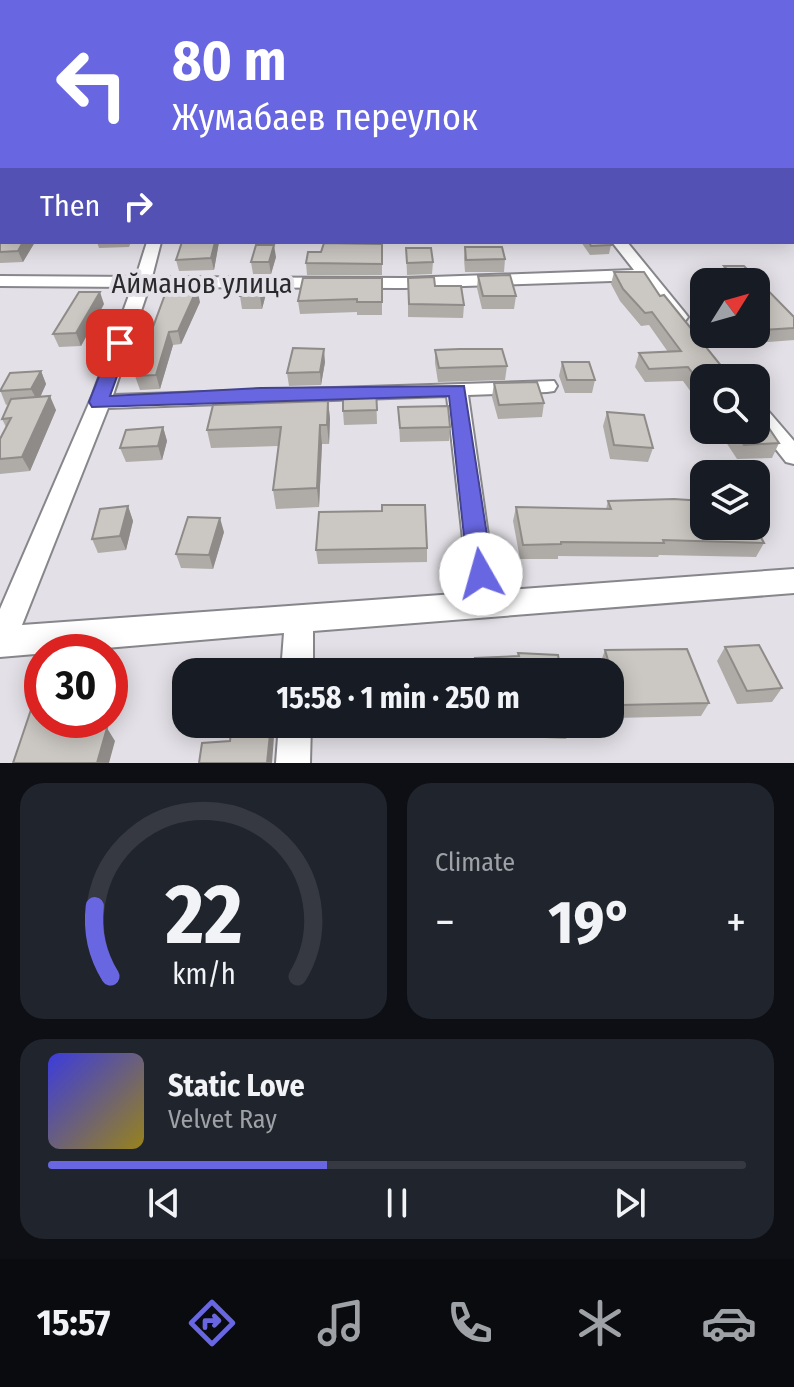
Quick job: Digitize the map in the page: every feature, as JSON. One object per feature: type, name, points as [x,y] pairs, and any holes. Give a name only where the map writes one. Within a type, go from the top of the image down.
[{"type":"street","points":[[153,244],[143,283],[98,402],[0,642],[794,581]]},
{"type":"street","points":[[621,244],[690,330]]},
{"type":"street","name":"Айманов улица","points":[[0,281],[404,283],[644,274]]},
{"type":"street","points":[[98,402],[547,386]]},
{"type":"street","points":[[457,390],[484,604]]},
{"type":"street","points":[[770,427],[794,456]]},
{"type":"street","points":[[298,658],[299,618]]},
{"type":"street","points":[[293,763],[294,738]]},
{"type":"building","points":[[0,244],[22,244],[18,251],[0,252]]},
{"type":"building","points":[[181,244],[214,244],[211,258],[176,260]]},
{"type":"building","points":[[324,244],[382,244],[382,264],[306,263],[308,252],[321,252]]},
{"type":"building","points":[[256,245],[274,245],[269,262],[251,262]]},
{"type":"building","points":[[465,247],[502,247],[505,259],[466,260]]},
{"type":"building","points":[[406,248],[431,248],[433,262],[407,263]]},
{"type":"building","points":[[724,266],[746,268],[726,268]]},
{"type":"building","points":[[614,272],[644,272],[660,296],[664,295],[690,327],[690,348],[707,348],[720,364],[690,364],[690,370],[688,367],[649,369],[639,353],[681,351],[652,312],[645,313],[623,289]]},
{"type":"building","points":[[510,275],[516,296],[483,296],[478,276]]},
{"type":"building","points":[[434,277],[435,286],[461,286],[464,305],[409,304],[408,278]]},
{"type":"building","points":[[246,278],[265,278],[260,296],[240,296]]},
{"type":"building","points":[[303,278],[382,278],[382,302],[357,302],[357,299],[298,301]]},
{"type":"building","points":[[167,289],[197,289],[178,331],[169,332],[156,375],[135,376]]},
{"type":"building","points":[[79,292],[100,292],[76,333],[53,334]]},
{"type":"building","points":[[770,293],[794,317],[794,328],[770,329]]},
{"type":"building","points":[[293,348],[324,349],[320,372],[287,373]]},
{"type":"building","points":[[502,349],[507,366],[439,368],[435,350]]},
{"type":"building","points":[[562,362],[589,362],[595,380],[567,380]]},
{"type":"building","points":[[41,371],[31,389],[0,391],[10,373]]},
{"type":"building","points":[[537,382],[544,403],[499,405],[494,383]]},
{"type":"building","points":[[376,388],[377,410],[343,411],[343,389]]},
{"type":"building","points":[[50,396],[22,457],[0,459],[0,439],[11,418],[2,419],[11,399]]},
{"type":"building","points":[[328,401],[327,425],[320,425],[317,488],[273,490],[281,427],[207,430],[213,405]]},
{"type":"building","points":[[448,406],[450,427],[400,428],[398,407]]},
{"type":"building","points":[[607,412],[644,415],[653,448],[614,445]]},
{"type":"building","points":[[163,427],[158,446],[120,448],[126,430]]},
{"type":"building","points":[[770,430],[779,443],[770,444]]},
{"type":"building","points":[[690,500],[690,540],[762,540],[764,543],[663,540],[664,543],[561,542],[523,545],[516,507],[611,509],[608,501]]},
{"type":"building","points":[[382,505],[425,505],[427,548],[316,550],[319,512],[382,511]]},
{"type":"building","points":[[128,506],[120,536],[92,539],[100,509]]},
{"type":"building","points":[[188,517],[220,518],[209,555],[176,554]]},
{"type":"building","points":[[759,645],[782,688],[747,691],[725,647]]},
{"type":"building","points":[[687,649],[709,703],[624,705],[624,658],[607,658],[605,650]]},
{"type":"building","points":[[518,653],[558,655],[559,658],[475,658],[519,656]]},
{"type":"building","points":[[24,730],[24,738],[104,738],[97,763],[13,763]]},
{"type":"building","points":[[230,738],[270,738],[267,763],[199,763],[202,743],[230,741]]},
{"type":"route","points":[[120,343],[98,402],[261,394],[457,390],[481,574]]}]
